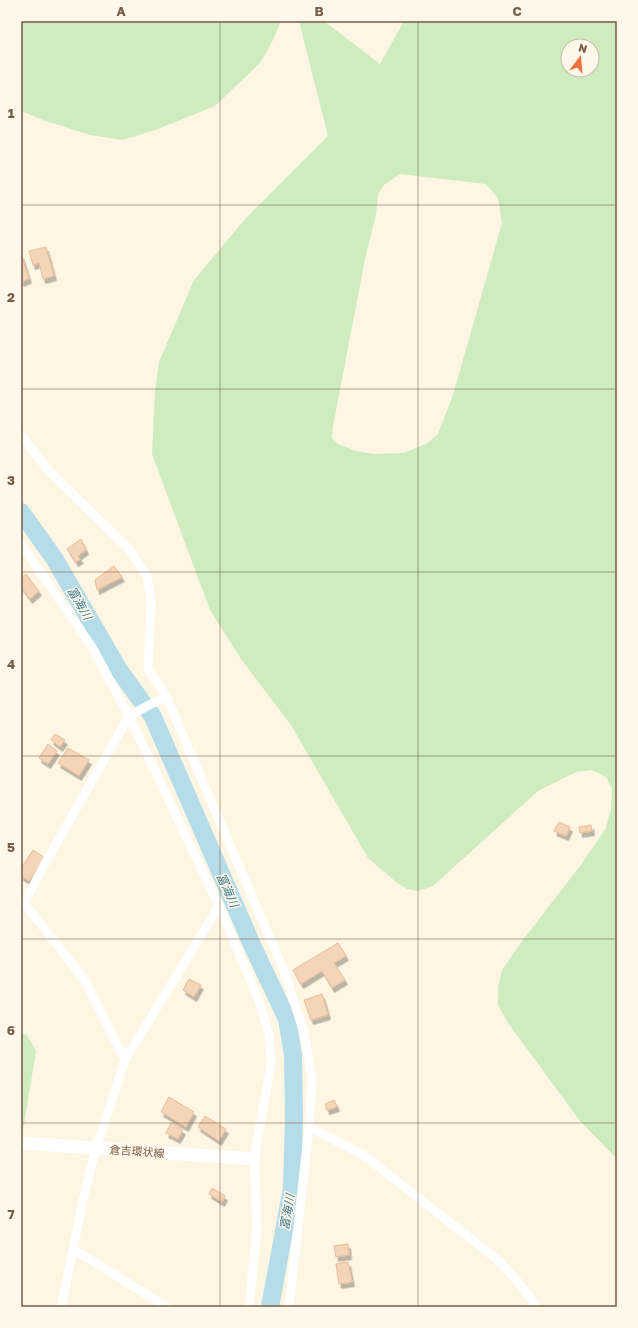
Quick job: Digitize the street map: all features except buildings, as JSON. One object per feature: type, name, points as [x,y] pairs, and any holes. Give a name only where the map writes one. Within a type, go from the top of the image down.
[{"type":"main road","name":"倉吉環状線","points":[[21,1143],[254,1159]]},
{"type":"street","points":[[21,435],[49,471],[128,548],[147,576],[151,600],[148,669],[164,696],[285,973],[304,1033],[312,1078],[309,1127],[289,1307]]},
{"type":"street","points":[[21,544],[92,647],[132,715],[219,906],[257,996],[269,1034],[271,1064],[254,1159],[256,1227],[249,1307]]},
{"type":"street","points":[[125,1060],[84,979],[24,903],[132,715],[164,696]]},
{"type":"street","points":[[62,1307],[85,1191],[96,1148],[125,1060],[219,906]]},
{"type":"street","points":[[309,1127],[365,1156],[499,1261],[518,1282],[537,1307]]},
{"type":"street","points":[[73,1250],[167,1307]]},
{"type":"green space","points":[[21,21],[281,21],[272,42],[260,63],[215,106],[158,129],[123,140],[90,135],[43,120],[21,111]]},
{"type":"green space","points":[[299,21],[324,21],[380,64],[404,21],[617,21],[617,1159],[580,1121],[508,1023],[498,1005],[498,987],[502,970],[583,862],[606,828],[611,809],[612,789],[606,777],[592,770],[576,772],[538,791],[433,886],[418,891],[407,889],[396,882],[368,858],[291,725],[241,659],[210,610],[152,454],[155,391],[159,362],[194,280],[247,217],[328,136]],"holes":[[[400,174],[486,184],[498,198],[502,223],[453,395],[438,434],[426,444],[403,453],[374,454],[356,451],[338,444],[332,438],[333,426],[365,259],[376,214],[378,194],[384,185]]]},
{"type":"green space","points":[[21,1032],[27,1035],[36,1051],[21,1142]]},
{"type":"waterway","name":"富海川","points":[[21,512],[54,558],[119,670],[153,717],[253,947],[287,1019],[293,1055],[294,1116],[292,1188],[270,1307]]}]
